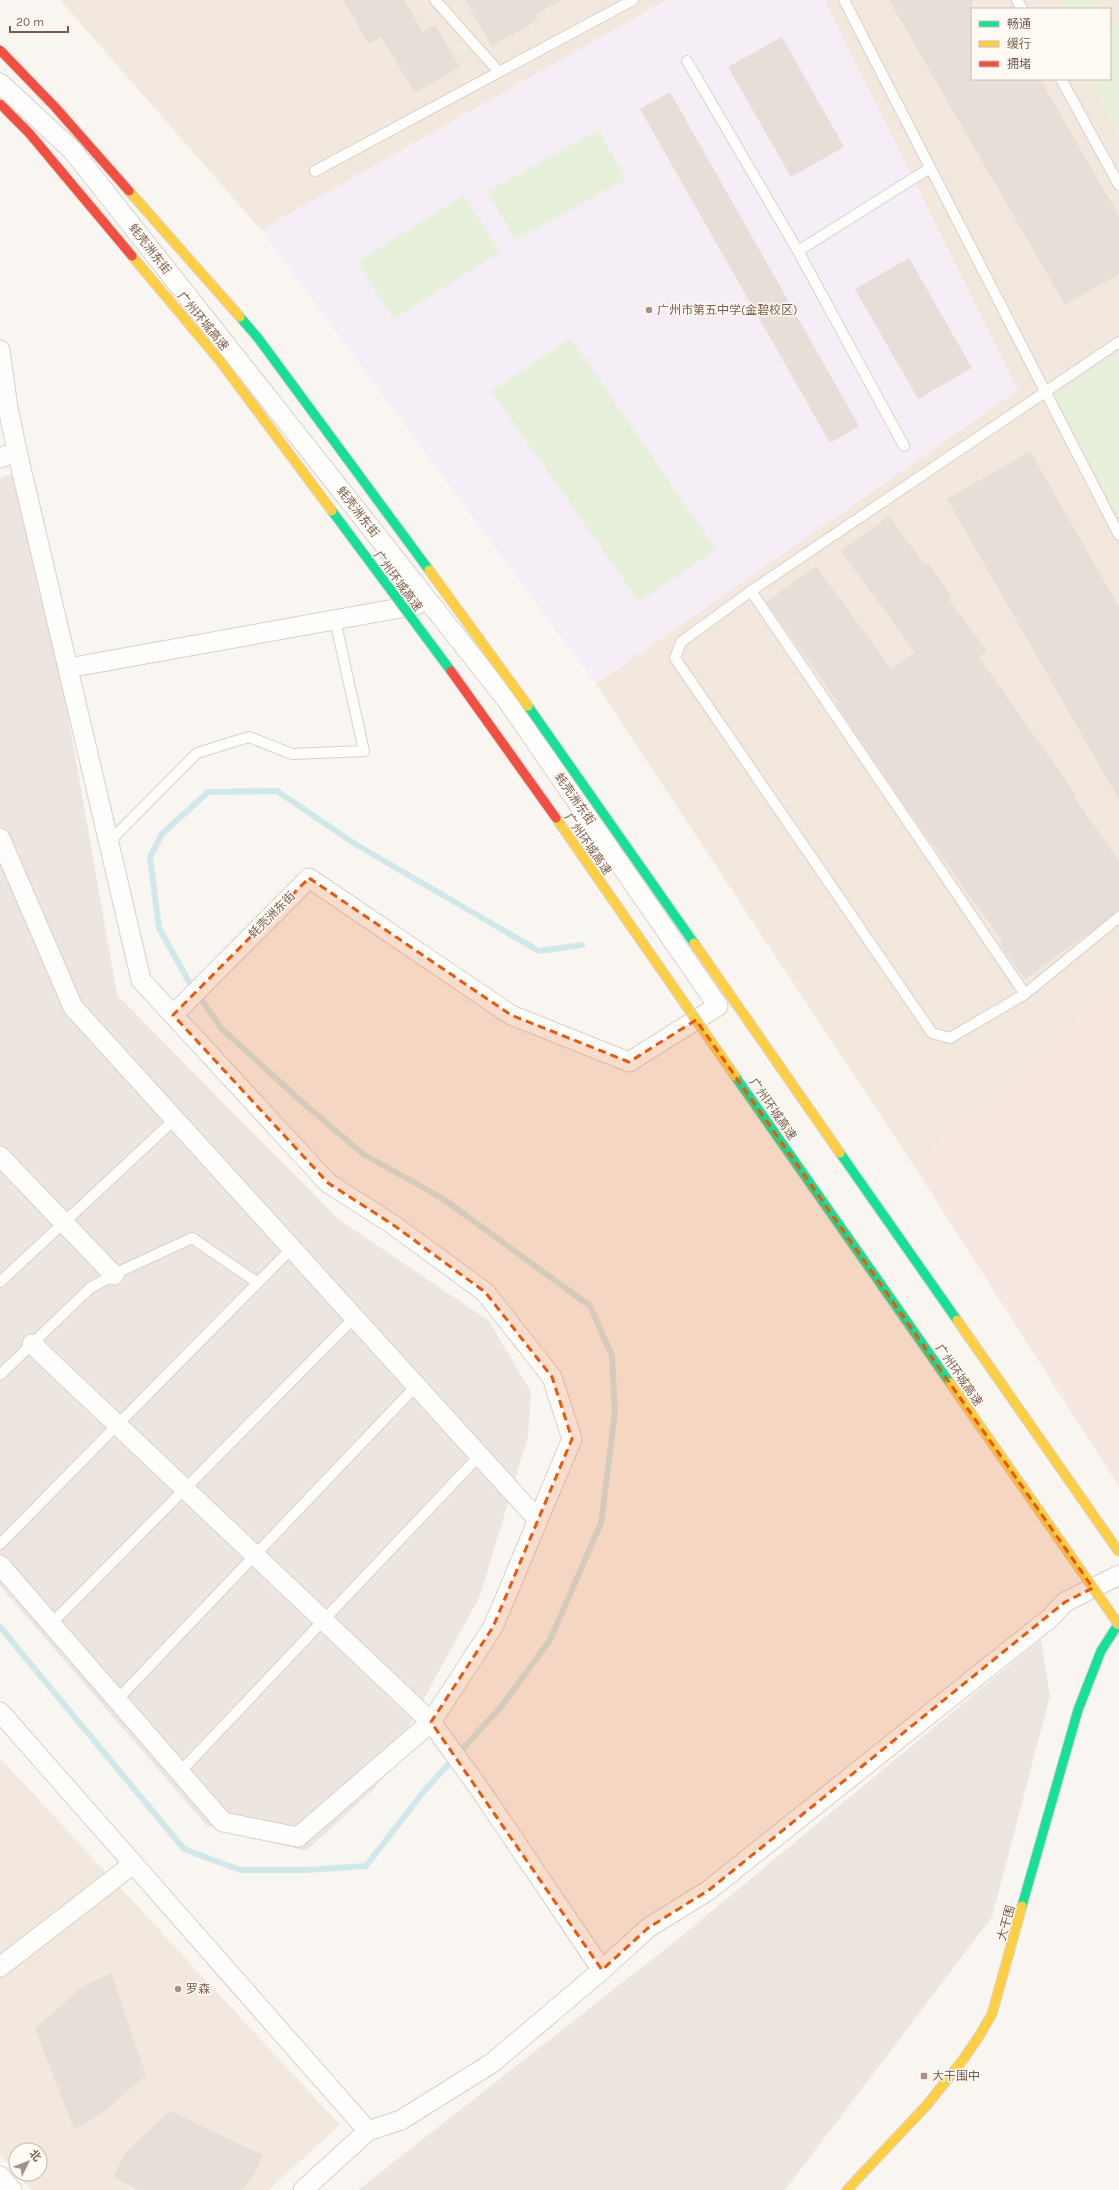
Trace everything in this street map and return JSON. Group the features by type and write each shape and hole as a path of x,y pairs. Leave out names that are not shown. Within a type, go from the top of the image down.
{"main road":[{"path":"0,50 55,107 258,338 522,697 1119,1552"},
{"name":"广州环城高速","path":"0,104 30,133 220,361 489,723 1119,1624"},
{"name":"大干围","path":"847,2190 960,2066 979,2039 992,2014 1078,1710 1101,1651 1119,1624"}],"street":[{"name":"蚝壳洲东街","path":"0,83 72,150 506,699 718,1006 629,1062 511,1015 309,878 186,999 173,1015"},
{"path":"0,350 8,408 8,455 68,668 141,980 328,1183 392,1224 485,1292 552,1377 572,1439 493,1627 434,1726 298,1837 223,1822 0,1565"},
{"path":"68,668 430,603"},
{"path":"0,838 4,858 73,1007 538,1520"},
{"path":"0,1156 114,1275"},
{"path":"32,1344 434,1726 479,1788 602,1970"},
{"path":"303,2190 368,2131 401,2120 492,2063 602,1970 648,1928 709,1890 1050,1618 1065,1602 1119,1575"},
{"path":"0,1712 368,2131"},
{"path":"0,1966 134,1864"},
{"path":"0,2176 12,2190"}],"lane":[{"path":"435,0 499,72"},
{"path":"315,171 633,0"},
{"path":"844,0 1044,392 1119,535"},
{"path":"687,61 798,251 904,446"},
{"path":"1062,80 1119,186"},
{"path":"798,251 930,168"},
{"path":"1119,342 750,592 681,642 675,658 932,1033 950,1038 1025,994 1119,916"},
{"path":"750,592 1025,994"},
{"path":"109,842 197,753 249,737 292,754 364,751 335,620"},
{"path":"0,1282 174,1120"},
{"path":"0,1375 90,1288 192,1238 258,1283"},
{"path":"0,1544 291,1249"},
{"path":"51,1624 354,1318"},
{"path":"117,1700 416,1386"},
{"path":"180,1772 479,1456"}],"highlighted area":[{"path":"309,878 511,1015 629,1062 696,1020 1093,1588 1065,1602 709,1890 648,1928 602,1970 431,1722 493,1627 572,1439 552,1377 485,1292 392,1224 328,1183 173,1015"}],"shaded area":[{"path":"60,0 667,0 261,230"},
{"name":"广州市第五中学(金碧校区)","path":"667,0 824,0 1018,390 596,684 261,230"},
{"path":"824,0 1119,0 1119,985 914,1166 596,684 1018,390"},
{"path":"25,469 117,995 338,1219 489,1321 531,1392 528,1436 480,1596 375,1788 306,1851 207,1826 0,1586 0,478"},
{"path":"1119,985 1119,1487 914,1166"},
{"path":"1041,1639 1050,1696 992,1917 785,2190 358,2190 678,1939"},
{"path":"0,1758 340,2125 268,2190 32,2190 24,2182 48,2182 48,2142 8,2142 8,2164 0,2155"}],"green space":[{"path":"1091,0 1098,8 1062,8 1062,1"},
{"path":"1111,21 1119,26 1119,137 1090,80 1111,80"},
{"path":"599,130 626,180 515,240 487,191"},
{"path":"464,195 500,252 394,319 357,262"},
{"path":"571,338 716,550 639,602 491,391"},
{"path":"1119,352 1119,518 1055,395"}],"building":[{"path":"343,0 404,0 423,32 435,25 460,67 415,93 381,37 369,44"},
{"path":"465,0 561,0 535,15 538,20 492,46"},
{"path":"889,0 972,0 971,80 1041,80 1119,216 1119,274 1065,305"},
{"path":"782,37 844,147 791,177 728,67"},
{"path":"670,92 859,426 830,443 640,109"},
{"path":"909,258 972,368 918,399 855,289"},
{"path":"1030,451 1119,607 1119,800 947,499"},
{"path":"889,516 925,565 928,563 952,597 949,600 987,651 979,657 1076,795 1074,797 1119,861 1119,911 1025,979 1000,944 1003,942 902,802 836,704 838,702 766,602 816,566 891,669 915,652 841,551"},
{"path":"111,1973 146,2075 100,2115 74,2129 35,2029 82,1987"},
{"path":"170,2111 263,2155 252,2179 241,2190 139,2190 113,2177 126,2152"}],"waterway":[{"path":"0,1627 184,1849 240,1870 306,1870 366,1866 424,1791 500,1708 550,1640 601,1523 615,1413 612,1356 590,1306 442,1198 363,1154 302,1102 221,1028 188,980 159,928 150,857 162,834 208,792 277,791 355,844 539,951 582,945"}],"traffic: fast":[{"path":"240,317 258,338 429,570"},
{"path":"332,511 451,671"},
{"path":"528,706 694,943"},
{"path":"735,1076 950,1383"},
{"path":"840,1153 957,1320"},
{"path":"1022,1906 1078,1710 1101,1651 1119,1623"}],"traffic: slow":[{"path":"129,191 240,317"},
{"path":"132,256 220,361 332,511"},
{"path":"429,570 528,706"},
{"path":"556,818 735,1076"},
{"path":"694,943 840,1153"},
{"path":"957,1320 1119,1552"},
{"path":"950,1383 1119,1625"},
{"path":"847,2190 926,2106 962,2061 978,2038 992,2014 1022,1906"}],"traffic: jam":[{"path":"0,50 55,107 129,191"},
{"path":"0,104 29,133 132,256"},
{"path":"451,671 556,818"}],"place":[{"name":"广州市第五中学(金碧校区)","path":"649,310"},
{"name":"罗森","path":"178,1989"},
{"name":"大干围中","path":"924,2076"}]}
